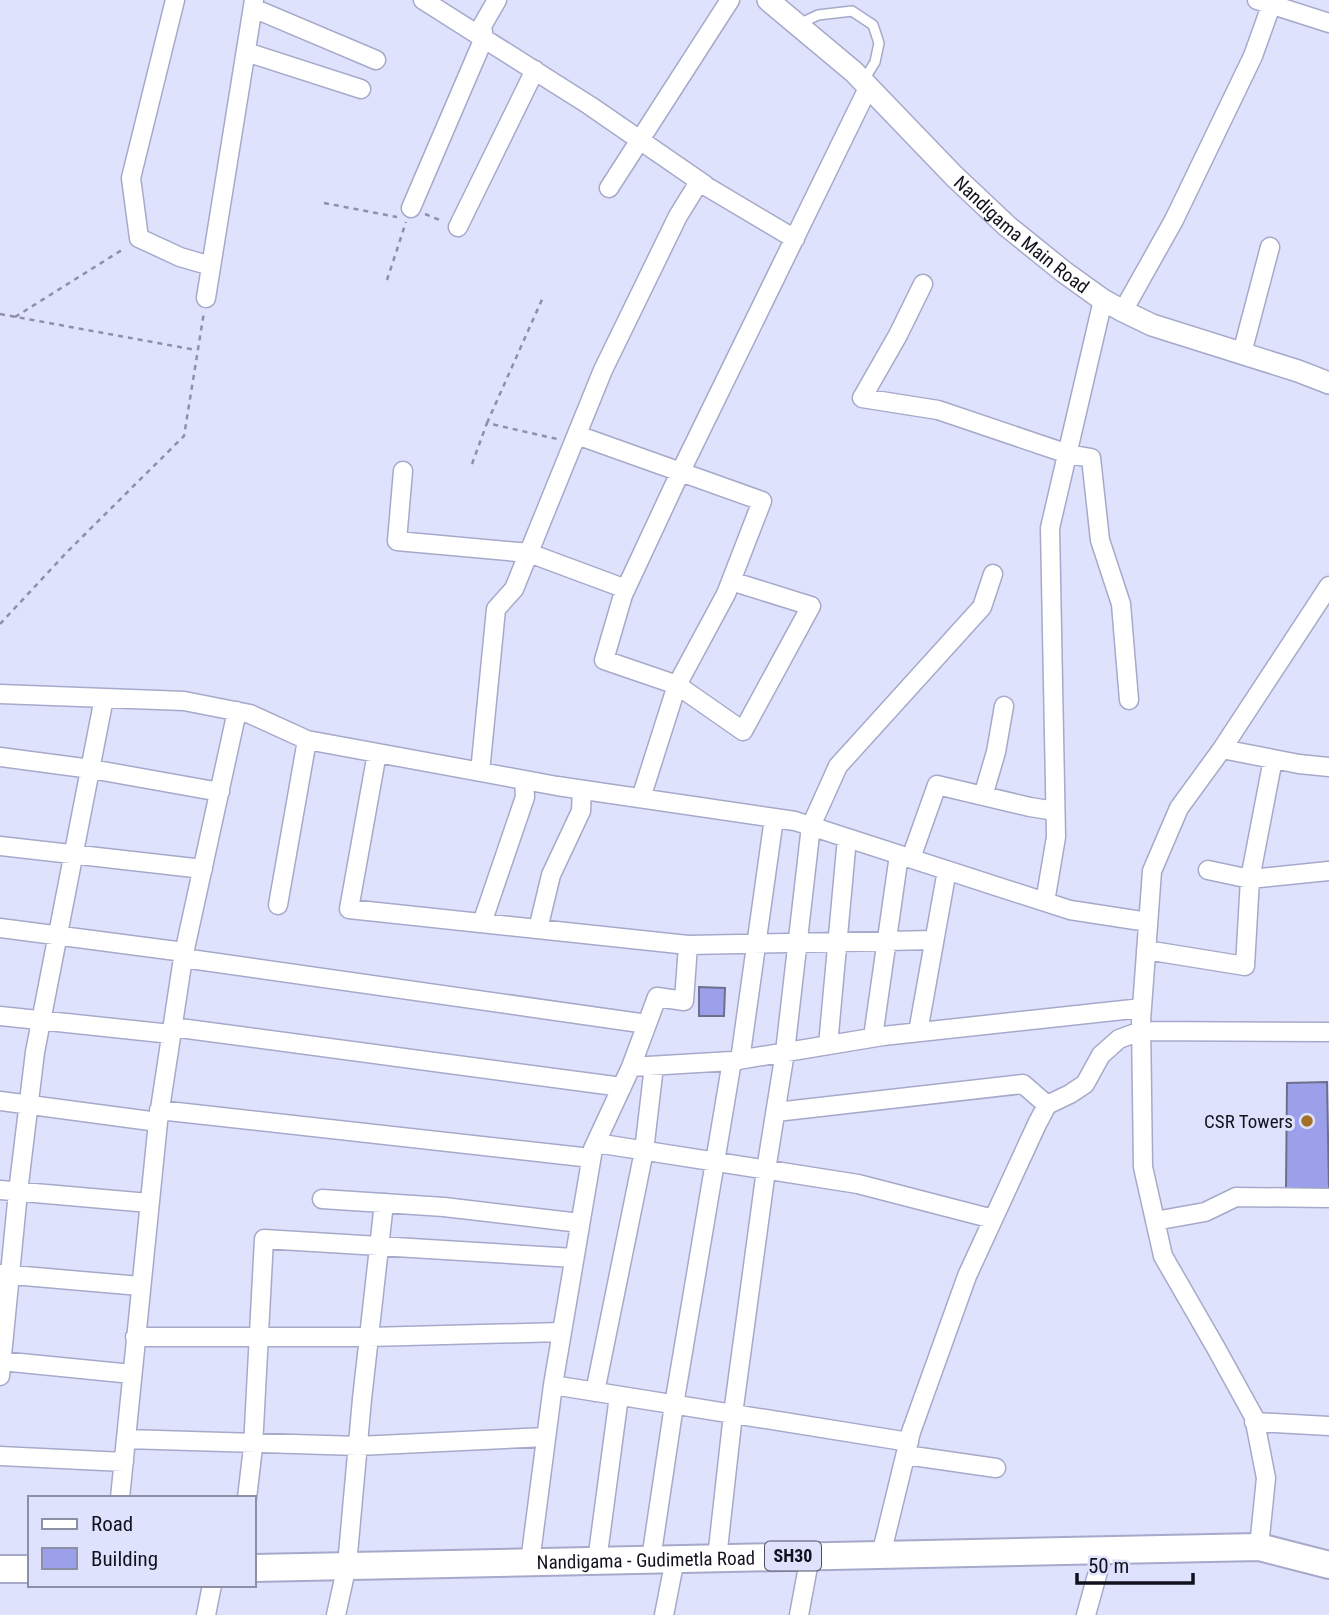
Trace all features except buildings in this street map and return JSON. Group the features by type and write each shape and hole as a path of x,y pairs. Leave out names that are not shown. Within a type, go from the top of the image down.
{"main road":[{"name":"Nandigama - Gudimetla Road","path":"256,1568 1259,1547 1329,1565"},
{"path":"0,1569 28,1569"}],"street":[{"path":"175,0 131,178 139,238 180,257 211,267"},
{"path":"423,0 589,105 705,186"},
{"path":"411,208 484,38 482,26 497,0"},
{"path":"609,188 730,0"},
{"name":"Nandigama Main Road","path":"768,0 866,83 954,176 1007,226 1064,272 1103,299 1152,325 1298,370 1329,383"},
{"path":"1123,311 1174,220 1248,68 1267,2 1329,23"},
{"path":"206,298 254,4 376,60"},
{"path":"246,52 361,89"},
{"path":"458,227 535,70"},
{"path":"731,581 811,606 743,730 677,685 604,660 626,589 795,239 866,83"},
{"path":"480,772 496,610 513,589 603,370 678,216 699,182 795,239"},
{"path":"1242,353 1270,247"},
{"path":"923,284 862,398 937,410 1068,454 1091,458 1100,540 1121,604 1129,700"},
{"path":"1045,902 1056,836 1050,528 1103,299"},
{"path":"575,439 762,501 726,594 677,685 641,799"},
{"path":"403,471 397,541 529,553 626,589"},
{"path":"717,1558 733,1414 785,1052 811,826 838,766 982,607 993,574"},
{"path":"1259,1547 1266,1478 1254,1417 1163,1256 1143,1167 1141,1031 1148,922 1152,872 1179,808 1222,749 1329,586"},
{"path":"0,694 184,701 250,714 307,740 582,790 795,821 1070,910 1148,922"},
{"path":"104,698 35,1052 29,1104 9,1191 0,1366 132,1374"},
{"path":"983,796 996,752 1004,706"},
{"path":"120,1496 159,1116 184,955 237,711"},
{"path":"278,905 307,740"},
{"path":"1222,749 1299,764 1329,766"},
{"path":"377,753 349,909 688,945 934,940"},
{"path":"0,757 91,769 220,792"},
{"path":"1146,950 1245,967 1250,879 1273,759"},
{"path":"482,923 525,797 524,780"},
{"path":"873,1037 887,941 905,857 937,786 1055,811"},
{"path":"538,929 551,875 581,811 582,790"},
{"path":"664,1615 663,1559 674,1405 714,1162 736,1060 756,944 774,818"},
{"path":"828,1045 847,838"},
{"path":"0,846 204,869"},
{"path":"1329,859 1329,879"},
{"path":"918,1031 947,870"},
{"path":"1208,870 1250,879 1328,871"},
{"path":"0,928 647,1024"},
{"path":"530,1562 553,1385 593,1150 631,1068 657,997 684,1001 688,945"},
{"path":"631,1068 736,1060 918,1031 1142,1008"},
{"path":"0,1016 172,1031 622,1087"},
{"path":"881,1555 907,1448 967,1276 1047,1105 1085,1084 1101,1055 1119,1039 1141,1031 1329,1032"},
{"path":"595,1392 644,1151 654,1066"},
{"path":"776,1112 1023,1084 1047,1105"},
{"path":"0,1101 593,1150 644,1151 858,1184 993,1219"},
{"path":"9,1191 149,1203"},
{"path":"1155,1221 1205,1212 1236,1197 1329,1198"},
{"path":"322,1199 444,1207 580,1223"},
{"path":"336,1615 347,1566 384,1203"},
{"path":"247,1496 253,1443 264,1239 574,1258"},
{"path":"5,1274 140,1286"},
{"path":"135,1337 369,1337 562,1332"},
{"path":"553,1385 733,1414 996,1468"},
{"path":"597,1560 619,1396"},
{"path":"1254,1422 1329,1426"},
{"path":"126,1439 358,1446 546,1437"},
{"path":"0,1456 124,1462"},
{"path":"1086,1615 1104,1550"},
{"path":"799,1615 810,1556"},
{"path":"206,1615 212,1587"}],"lane":[{"path":"798,25 818,15 852,11 873,25 879,43 866,83"}],"path":[{"path":"324,203 407,219 387,280"},
{"path":"411,208 458,227"},
{"path":"15,317 139,238"},
{"path":"472,464 544,295"},
{"path":"0,624 67,552 184,436 206,298"},
{"path":"0,314 198,350"},
{"path":"487,424 575,439"}],"place":[{"name":"CSR Towers","path":"1307,1121"}]}
